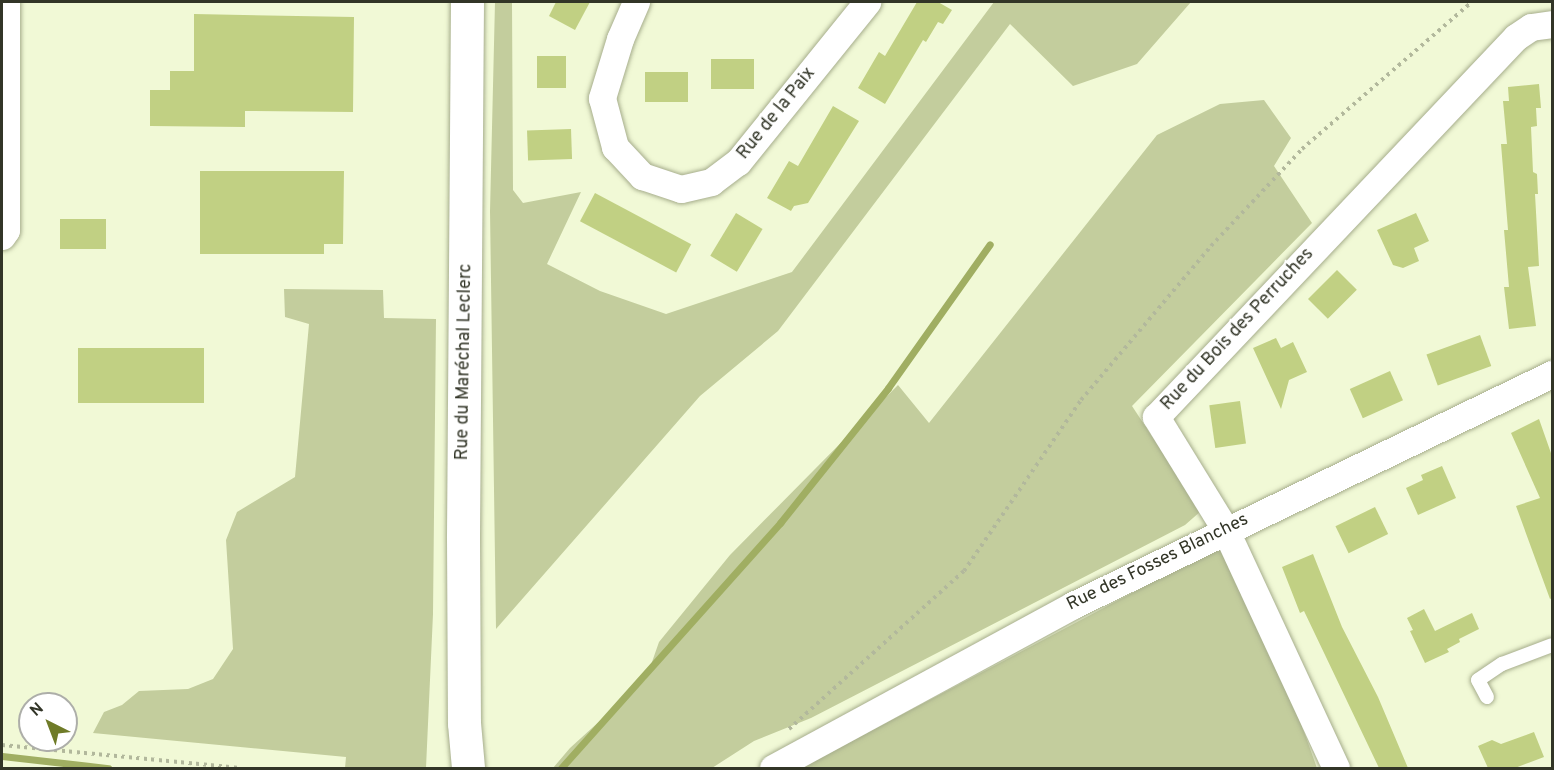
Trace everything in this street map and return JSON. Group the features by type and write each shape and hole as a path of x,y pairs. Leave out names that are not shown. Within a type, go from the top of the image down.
{"main road":[{"name":"Rue du Maréchal Leclerc","path":"467,2 464,723 468,768"},
{"name":"Rue du Maréchal Leclerc","path":"458,768 464,723"}],"street":[{"path":"2,236 6,230 6,2"},
{"path":"453,2 467,81"},
{"name":"Rue de la Paix","path":"636,2 620,39 602,98 615,147 642,176 681,189 711,182 738,162 867,2"},
{"name":"Rue du Bois des Perruches","path":"1336,768 1225,530 1156,417 1516,37 1531,27 1552,24"},
{"name":"Rue des Fosses Blanches","path":"773,768 1073,605 1552,374"}],"lane":[{"path":"1487,697 1478,680 1502,664 1552,645"}],"path":[{"path":"788,729 964,571 1081,400 1211,246 1302,149 1472,2"},
{"path":"2,745 240,768"}],"green space":[{"path":"495,2 512,2 513,190 523,203 581,192 547,264 600,291 666,314 792,272 994,2 1191,2 1137,64 1073,86 1010,24 778,331 700,396 496,629 490,211"},
{"path":"1264,100 1291,138 1274,166 1312,223 1132,406 1201,511 1185,525 811,718 754,741 712,768 553,768 570,748 646,679 659,642 730,555 898,385 929,423 1157,135 1220,104"},
{"path":"284,289 383,290 384,318 436,319 433,614 426,768 345,768 346,757 93,733 104,712 122,705 139,691 188,689 213,679 233,649 226,540 237,512 295,477 309,324 285,317"},
{"path":"1219,547 1284,676 1317,768 801,768"}],"building":[{"path":"556,2 590,2 575,30 549,16"},
{"path":"917,2 938,2 952,10 943,24 938,22 926,42 923,40 885,104 858,88 879,52 885,56"},
{"path":"194,14 354,17 353,112 245,111 245,127 150,126 150,90 170,90 170,71 194,71"},
{"path":"537,56 566,56 566,88 537,88"},
{"path":"711,59 754,59 754,89 711,89"},
{"path":"645,72 688,72 688,102 645,102"},
{"path":"1539,84 1541,108 1536,108 1537,126 1531,127 1533,172 1537,174 1538,194 1535,194 1539,266 1528,267 1536,326 1509,329 1504,287 1509,287 1504,230 1508,230 1501,144 1507,144 1503,101 1509,101 1508,87"},
{"path":"833,106 859,121 808,203 794,206 791,211 767,198 789,161 798,166"},
{"path":"571,129 572,159 528,161 527,131"},
{"path":"200,171 344,171 343,244 324,244 324,254 200,254"},
{"path":"595,193 691,244 676,272 580,221"},
{"path":"736,213 763,229 737,272 710,256"},
{"path":"1416,213 1429,241 1414,248 1419,261 1403,268 1393,265 1377,230"},
{"path":"60,219 106,219 106,249 60,249"},
{"path":"1337,270 1357,290 1328,319 1308,299"},
{"path":"1480,335 1491,366 1438,386 1426,354"},
{"path":"1276,338 1281,348 1293,342 1307,372 1289,380 1281,409 1253,348"},
{"path":"78,348 204,348 204,403 78,403"},
{"path":"1390,371 1403,400 1363,418 1350,389"},
{"path":"1240,401 1246,444 1215,448 1209,405"},
{"path":"1539,419 1552,456 1552,598 1550,599 1516,506 1540,498 1511,433"},
{"path":"1442,466 1456,498 1418,515 1406,488 1423,480 1421,475"},
{"path":"1375,507 1388,534 1349,553 1335,526"},
{"path":"1313,554 1342,627 1378,697 1408,768 1379,768 1304,611 1300,613 1282,567"},
{"path":"1424,609 1435,631 1472,613 1479,629 1459,639 1460,642 1447,649 1449,652 1425,663 1410,631 1413,630 1407,618"},
{"path":"1534,732 1544,757 1515,768 1488,768 1478,746 1492,740 1501,744"}],"waterway":[{"path":"561,768 780,523 888,388 990,244"},
{"path":"2,756 108,768"}]}
